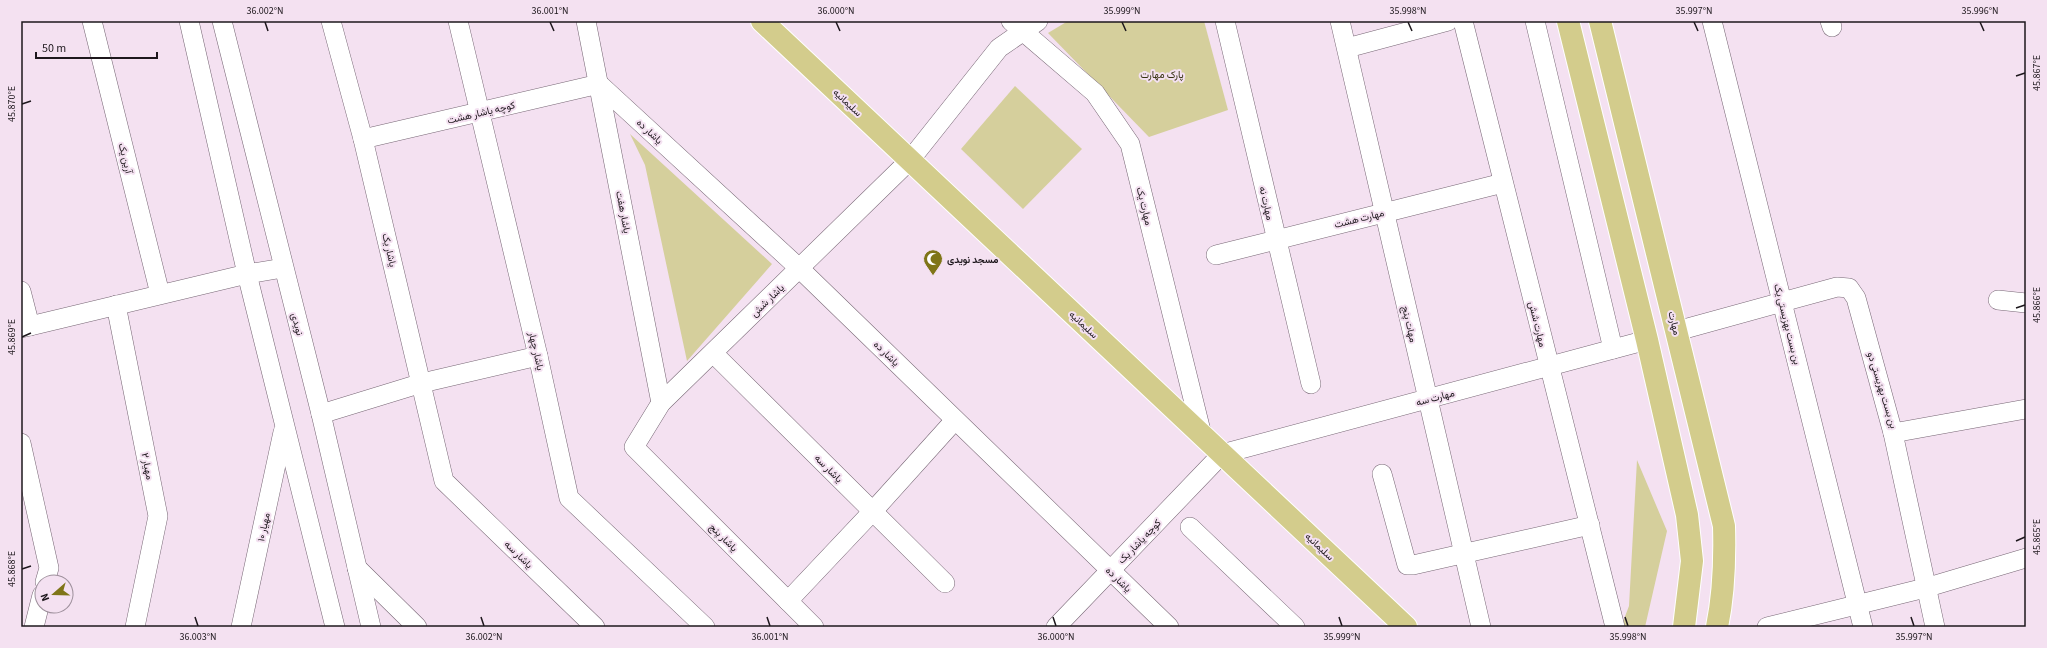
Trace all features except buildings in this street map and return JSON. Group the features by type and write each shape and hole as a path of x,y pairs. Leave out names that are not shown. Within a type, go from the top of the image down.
{"main road":[{"name":"سلیمانیه","path":"762,21 1406,627"},
{"path":"1568,21 1647,340 1687,515 1692,561 1684,627"},
{"name":"مهارت","path":"1600,21 1724,526 1725,565 1721,608 1717,627"},
{"path":"1647,340 1677,331"}],"street":[{"name":"آرین یک","path":"92,21 160,294"},
{"path":"189,21 247,274 335,627"},
{"name":"نویدی","path":"222,21 321,414 371,627"},
{"name":"یاشار یک","path":"331,21 363,139 444,481"},
{"name":"یاشار چهار","path":"458,21 538,356 569,498 705,627"},
{"name":"یاشار هفت","path":"586,21 661,403"},
{"name":"مهارت نه","path":"1225,21 1275,240 1311,384"},
{"name":"مهات پنج","path":"1340,21 1481,627"},
{"path":"1346,48 1448,21"},
{"name":"مهارت شش","path":"1462,21 1615,627"},
{"path":"1535,21 1613,349"},
{"name":"بن بست بهزیستی یک","path":"1712,21 1863,627"},
{"name":"یاشار شش","path":"634,447 661,403 910,160 999,48 1024,24"},
{"name":"مهارت یک","path":"1024,24 1096,92 1130,144 1202,435"},
{"name":"کوچه یاشار هشت","path":"363,139 599,84"},
{"name":"یاشار ده","path":"599,84 799,268 1170,627"},
{"name":"مهارت هشت","path":"1216,255 1384,211 1503,183"},
{"path":"21,291 25,327 247,274 283,268"},
{"name":"بن بست بهزیستی دو","path":"1782,301 1837,287 1849,288 1856,298 1893,433 2026,409"},
{"path":"1998,300 2026,303"},
{"path":"1677,331 1782,301"},
{"name":"مهیار ۲","path":"116,305 158,516 136,627"},
{"name":"مهارت سه","path":"1222,454 1647,340"},
{"name":"یاشار سه","path":"713,353 945,583"},
{"path":"321,414 422,383 538,356"},
{"path":"788,601 873,511 955,420"},
{"name":"مهیار ۱۰","path":"241,627 284,426"},
{"path":"1893,433 1925,588 1935,627"},
{"path":"21,443 49,568 47,574"},
{"name":"یاشار پنج","path":"634,447 814,627"},
{"name":"کوچه یاشار یک","path":"1056,627 1222,454"},
{"path":"1382,474 1407,565 1590,525"},
{"name":"یاشار سه","path":"444,481 595,627"},
{"path":"1190,526 1295,627"},
{"path":"1767,627 1925,588 2026,558"},
{"path":"357,568 417,627"},
{"path":"34,627 37,614"}],"green space":[{"name":"پارک مهارت","path":"1068,21 1204,21 1228,110 1149,137 1048,33"},
{"path":"1015,86 1082,149 1023,209 961,149"},
{"path":"630,134 772,264 687,361 645,165"},
{"path":"1637,460 1667,531 1645,627 1621,627 1629,606"}],"place":[{"name":"مسجد نویدی","path":"933,276"}]}
